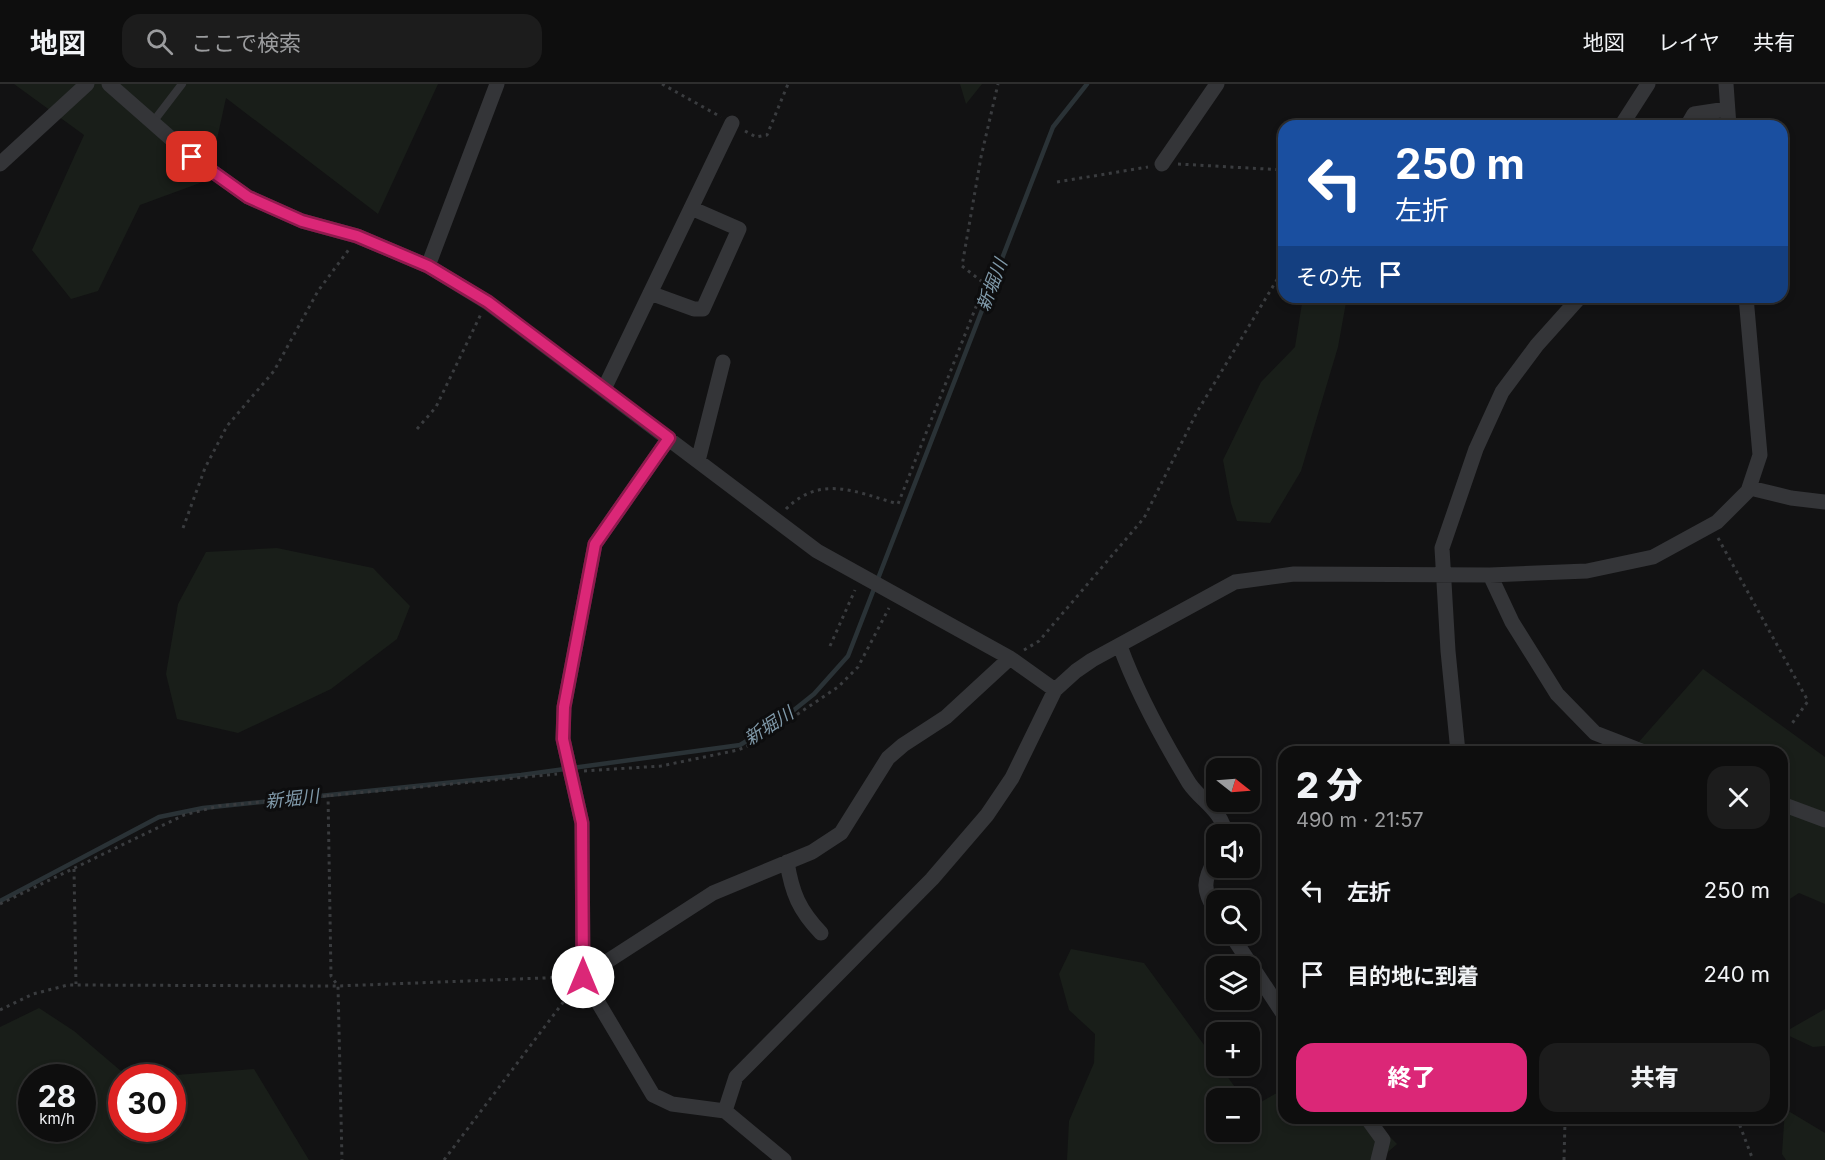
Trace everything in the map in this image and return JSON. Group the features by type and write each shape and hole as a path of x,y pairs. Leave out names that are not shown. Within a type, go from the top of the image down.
{"street":[{"path":"0,164 87,84"},
{"path":"109,84 192,157 248,197 302,221 357,236 428,266 488,302 817,551 897,593 1010,658 1055,690"},
{"path":"428,266 496,84"},
{"path":"1162,164 1217,84"},
{"path":"1625,120 1648,84"},
{"path":"1726,84 1728,120"},
{"path":"1690,120 1694,114 1727,109"},
{"path":"604,389 732,123"},
{"path":"650,293 694,309 703,309 739,229 691,207"},
{"path":"1457,746 1442,548 1489,416 1502,392 1537,345 1575,303"},
{"path":"724,1112 736,1077 932,879 987,815 1012,778 1055,690 1076,671 1235,582 1294,574 1490,575 1587,571 1653,557 1711,526 1749,488 1760,454 1747,303"},
{"path":"698,461 723,362"},
{"path":"669,438 595,544 564,707 563,739 582,823 583,977 653,1095 672,1104 724,1112 784,1160"},
{"path":"1749,488 1791,498 1825,502"},
{"path":"1490,575 1512,622 1557,694 1595,733 1629,746"},
{"path":"1120,646 1131,676 1191,785 1224,824"},
{"path":"583,977 713,893 812,852 841,832 888,758 903,745 946,717 1010,658"},
{"path":"1788,806 1825,820"},
{"path":"787,862 792,893 808,920 821,933"},
{"path":"1206,897 1207,878"},
{"path":"1237,944 1278,1006"},
{"path":"1371,1124 1383,1140 1378,1160"}],"lane":[{"path":"153,122 182,84"}],"path":[{"path":"776,519 799,496 816,488 855,491 898,504 985,284 962,266 981,157 998,84"},
{"path":"183,528 205,468 227,426 274,371 318,291 357,236"},
{"path":"1010,658 1039,641 1144,518 1197,412 1278,278"},
{"path":"417,429 436,407 488,302"},
{"path":"1711,526 1757,614 1808,701 1791,725"},
{"path":"830,646 861,574"},
{"path":"0,904 184,815 219,806 328,794 660,766 738,750 756,742 838,687 858,667 897,593"},
{"path":"328,794 331,976 338,986 342,1160"},
{"path":"74,869 76,985"},
{"path":"0,1010 33,994 76,985 338,986 583,977"},
{"path":"444,1160 583,977"},
{"path":"1564,1160 1565,1124"},
{"path":"1739,1124 1753,1160"}],"shaded area":[{"path":"14,84 438,84 378,214 226,98 208,180 140,205 98,291 71,299 32,250 84,135"},
{"path":"960,84 982,84 966,104"},
{"path":"1302,303 1346,303 1338,347 1301,471 1270,523 1237,521 1231,503 1223,460 1261,382 1295,347"},
{"path":"277,548 373,568 410,606 397,639 331,689 238,733 177,719 166,674 178,604 206,552"},
{"path":"1703,669 1825,757 1825,904 1799,893 1788,900 1788,746 1635,746"},
{"path":"1071,949 1144,963 1206,1048 1206,1076 1227,1076 1236,1088 1206,1088 1206,1142 1260,1142 1260,1102 1278,1092 1278,1124 1377,1124 1397,1144 1379,1160 1067,1160 1069,1121 1094,1063 1095,1034 1069,1010 1059,974"},
{"path":"39,1008 74,1031 113,1064 108,1064 108,1142 186,1142 186,1074 254,1069 309,1160 0,1160 0,1027"},
{"path":"1825,1009 1825,1046 1813,1047 1788,1035 1788,1030"},
{"path":"1788,1111 1825,1133 1825,1160 1786,1160 1782,1154 1784,1124 1788,1124"}],"waterway":[{"name":"新堀川","path":"0,901 159,817 203,808 521,775 740,745 784,718 814,694 848,656 1053,127 1087,84"}],"route":[{"path":"192,157 248,197 302,221 357,236 428,266 488,302 669,438 595,544 564,707 563,739 582,823 583,977"}]}
